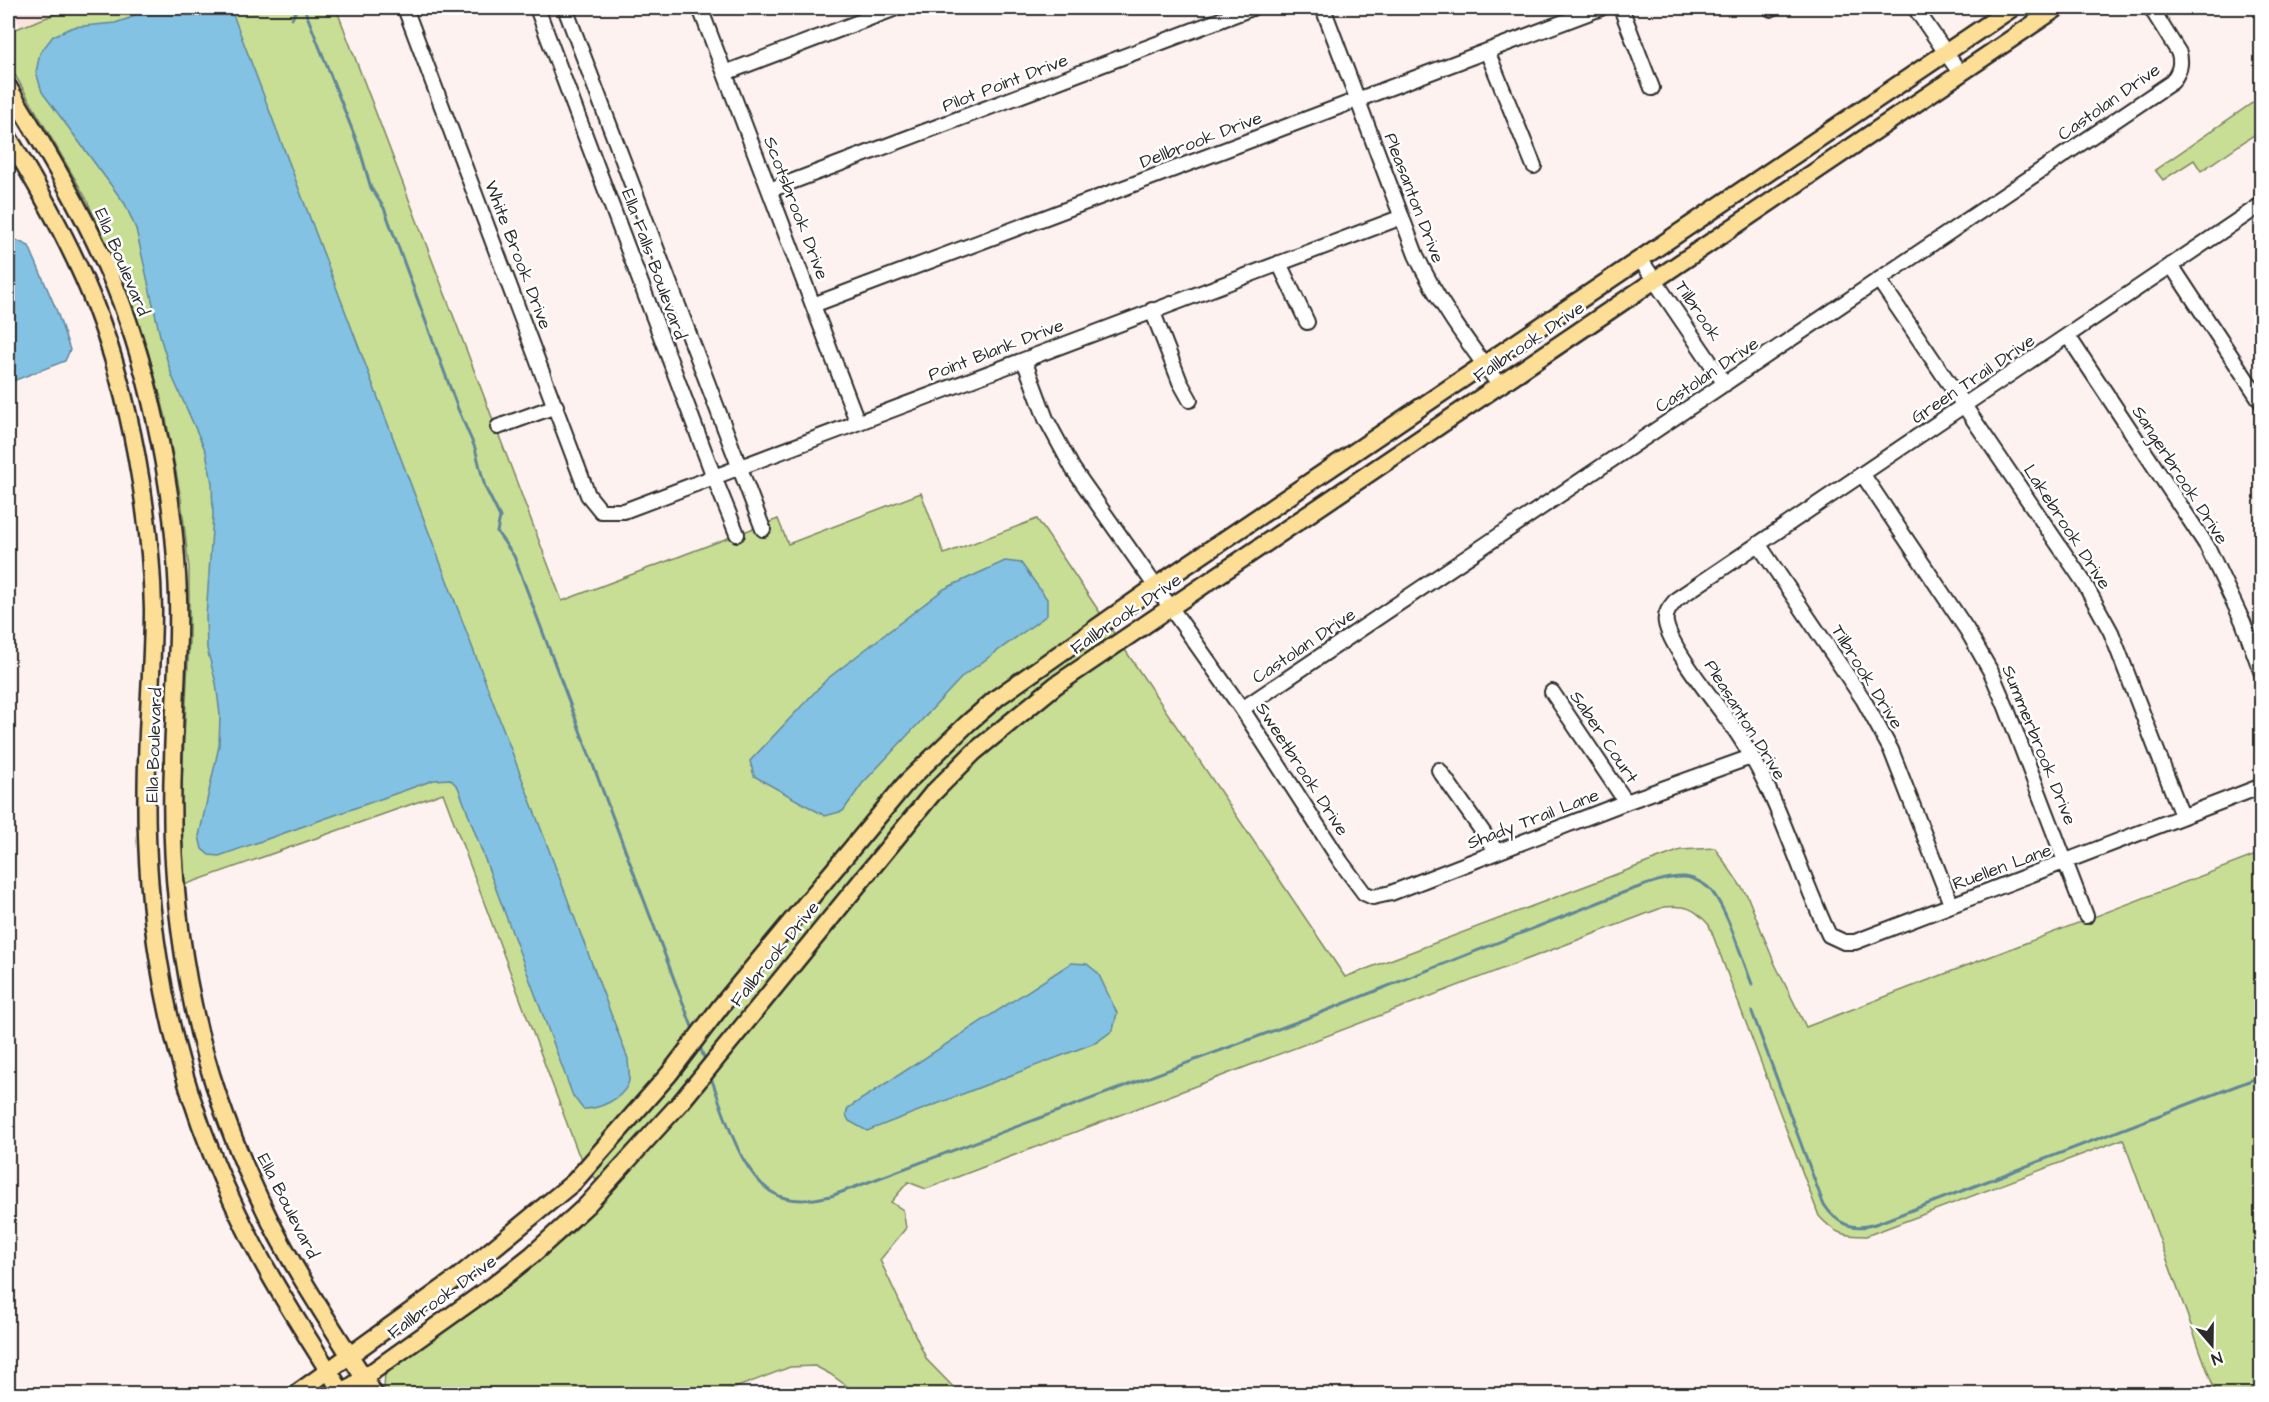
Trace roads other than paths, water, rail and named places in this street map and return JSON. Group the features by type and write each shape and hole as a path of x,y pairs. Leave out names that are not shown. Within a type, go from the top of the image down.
{"main road":[{"name":"Fallbrook Drive","path":"296,1395 457,1278 574,1182 669,1074 721,1006 906,783 998,697 1156,585 2012,8"},
{"name":"Fallbrook Drive","path":"342,1394 494,1285 587,1205 681,1102 932,794 974,752 1056,685 2057,8"},
{"name":"Ella Boulevard","path":"8,87 68,189 109,271 131,333 150,402 168,492 177,575 178,613 172,774 173,866 184,960 212,1080 232,1137 274,1228 297,1270 374,1395"},
{"name":"Ella Boulevard","path":"8,136 85,281 107,341 125,408 142,496 152,577 153,613 146,805 148,868 167,1011 188,1088 208,1147 251,1240 342,1394"},
{"path":"1797,153 1812,174"},
{"path":"125,408 150,402"},
{"path":"1299,489 1314,511"},
{"path":"956,735 974,752"},
{"path":"148,868 173,866"},
{"path":"679,1060 699,1079"},
{"path":"188,1088 212,1080"},
{"path":"552,1202 570,1221"}],"street":[{"name":"White Brook Drive","path":"405,8 588,495 602,512"},
{"name":"Ella Falls Boulevard","path":"537,8 737,534"},
{"name":"Ella Falls Boulevard","path":"565,8 763,529"},
{"name":"Scotsbrook Drive","path":"700,8 857,422"},
{"path":"725,73 896,8"},
{"name":"Pilot Point Drive","path":"770,190 1252,8"},
{"name":"Pleasanton Drive","path":"1323,8 1428,281 1448,315 1500,386"},
{"name":"Dellbrook Drive","path":"813,305 1601,8"},
{"path":"1621,8 1652,88"},
{"path":"1915,8 1960,73"},
{"name":"Castolan Drive","path":"1242,709 2172,82 2180,71 2181,60 2175,44 2151,8"},
{"path":"549,37 573,28"},
{"path":"1487,51 1534,166"},
{"name":"Green Trail Drive","path":"1703,582 2262,204"},
{"name":"Point Blank Drive","path":"602,512 624,511 1402,217"},
{"path":"627,242 651,234"},
{"name":"Tilbrook","path":"1640,259 1725,384"},
{"path":"1279,264 1307,322"},
{"path":"2171,265 2262,403"},
{"name":"Lakebrook Drive","path":"1879,280 2073,566 2111,632 2182,816"},
{"path":"1152,310 1180,382 1190,400"},
{"name":"Sangerbrook Drive","path":"2068,336 2207,546 2243,622 2262,674"},
{"name":"Sweetbrook Drive","path":"1024,360 1046,419 1063,453 1242,709 1341,862"},
{"path":"498,428 556,406"},
{"name":"Summerbrook Drive","path":"1863,475 1967,630 1991,672 2086,915"},
{"name":"Tilbrook Drive","path":"1759,545 1863,699 1891,750 1951,904"},
{"name":"Pleasanton Drive","path":"1703,582 1677,599 1668,610 1665,620 1670,635 1751,757 1772,797 1829,935 1844,942 1855,942"},
{"name":"Saber Court","path":"1552,692 1626,802"},
{"name":"Shady Trail Lane","path":"1341,862 1364,893 1373,897 1391,893 1626,802 1751,757"},
{"path":"1439,770 1497,852"},
{"name":"Ruellen Lane","path":"1855,942 2262,786"}],"water":[{"path":"143,8 227,8 234,17 628,1059 629,1081 625,1090 615,1099 602,1105 583,1109 573,1096 458,787 450,779 434,780 219,856 209,855 202,849 199,836 219,746 220,715 216,683 207,649 206,617 213,515 212,483 206,452 172,376 161,340 136,229 125,204 42,92 36,72 40,53 53,36 73,27 115,23 130,18"},
{"path":"16,240 29,246 56,309 70,350 65,361 8,383 8,243"},
{"path":"1005,561 1021,563 1047,599 1047,615 963,676 862,784 843,811 825,816 754,776 750,761 827,679 944,589"},
{"path":"1071,963 1087,964 1098,973 1117,1013 1113,1030 1097,1042 867,1131 849,1121 846,1115 848,1108"}],"waterway":[{"path":"292,19 297,8"},
{"path":"304,8 359,147 371,188 384,208 458,409 475,448 485,487 500,517 497,532 514,556 694,1032"},
{"path":"710,1075 737,1146 757,1179 770,1191 785,1198 808,1200 831,1196 1310,1017 1625,892 1662,880 1685,877 1700,882 1711,890 1719,901 1752,984"},
{"path":"1752,1012 1823,1203 1834,1217 1846,1225 1853,1226 1861,1227 1878,1223 2262,1076"},
{"path":"699,1044 706,1063"}]}
